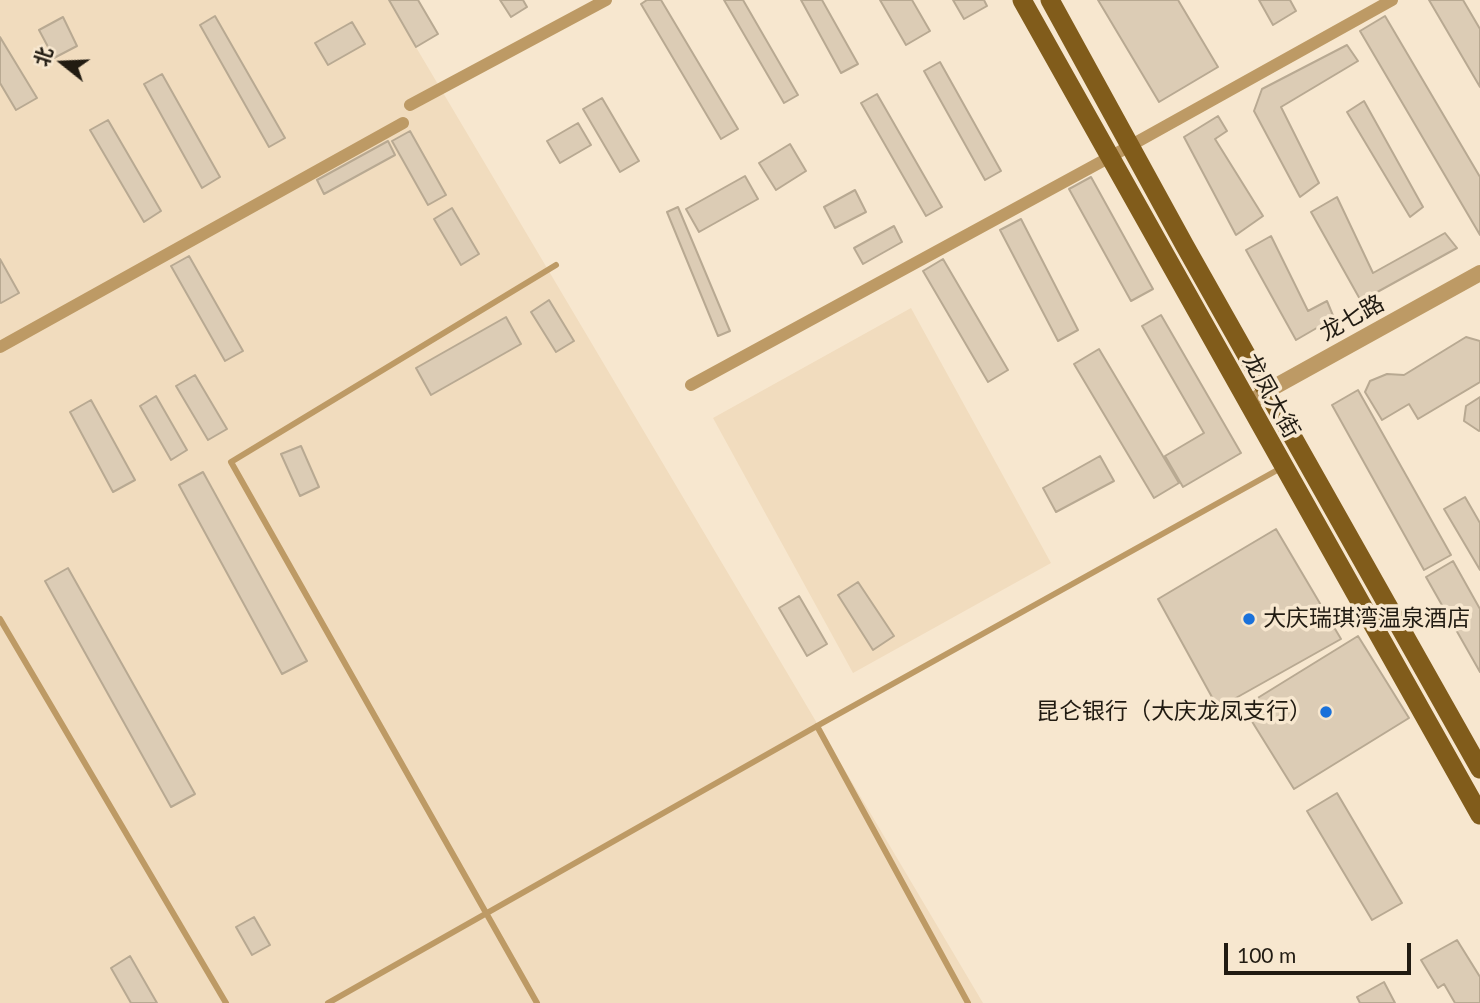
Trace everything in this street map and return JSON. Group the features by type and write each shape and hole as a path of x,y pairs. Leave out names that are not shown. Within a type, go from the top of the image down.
{"main road":[{"name":"龙凤大街","path":"1022,0 1480,815"},
{"name":"龙凤大街","path":"1050,0 1480,769"}],"street":[{"path":"410,105 606,0"},
{"path":"691,385 1392,0"},
{"path":"0,347 403,123"},
{"name":"龙七路","path":"1248,405 1267,391 1478,278"}],"lane":[{"path":"537,1003 231,463 556,265"},
{"path":"328,1003 817,726 1283,467"},
{"path":"0,619 226,1003"},
{"path":"817,726 968,1003"}],"shaded area":[{"path":"0,0 388,0 983,1003 0,1003"},
{"path":"911,308 1051,563 853,673 713,418"}],"building":[{"path":"389,0 418,0 438,34 416,47"},
{"path":"500,0 523,0 527,7 511,17"},
{"path":"647,0 661,0 738,129 721,139 641,4"},
{"path":"724,0 743,0 798,95 784,103"},
{"path":"801,0 822,0 858,64 841,73"},
{"path":"880,0 912,0 930,31 906,45"},
{"path":"953,0 984,0 987,6 964,19"},
{"path":"1098,0 1178,0 1218,67 1159,102"},
{"path":"1259,0 1290,0 1296,11 1273,25"},
{"path":"1429,0 1463,0 1480,29 1480,87"},
{"path":"215,16 285,138 269,147 200,25"},
{"path":"1385,16 1480,177 1480,235 1360,31"},
{"path":"63,17 77,46 54,58 39,30"},
{"path":"352,22 365,44 328,65 315,43"},
{"path":"0,37 37,98 16,110 0,83"},
{"path":"1347,45 1358,61 1281,107 1319,183 1300,197 1254,111 1262,89"},
{"path":"940,62 1001,171 985,180 924,71"},
{"path":"162,74 220,177 202,188 144,84"},
{"path":"877,94 942,207 926,216 861,103"},
{"path":"602,98 639,161 620,172 583,109"},
{"path":"1364,101 1423,207 1410,217 1347,112"},
{"path":"1218,116 1227,131 1215,139 1263,216 1236,235 1184,137"},
{"path":"108,120 161,211 144,222 90,130"},
{"path":"578,123 591,145 560,163 547,141"},
{"path":"410,131 446,195 428,205 392,141"},
{"path":"388,141 395,155 324,194 317,180"},
{"path":"790,144 806,171 776,190 759,163"},
{"path":"745,176 758,199 699,232 686,209"},
{"path":"1091,177 1153,289 1131,301 1069,189"},
{"path":"855,190 866,212 835,228 824,207"},
{"path":"1337,197 1373,273 1445,233 1457,248 1361,301 1311,212"},
{"path":"678,207 730,331 718,336 667,212"},
{"path":"452,208 479,254 461,265 434,219"},
{"path":"1021,219 1078,330 1058,341 1000,230"},
{"path":"894,226 902,242 863,264 854,248"},
{"path":"1271,236 1308,311 1327,301 1334,318 1296,340 1246,250"},
{"path":"189,256 243,351 225,361 171,266"},
{"path":"0,259 19,293 1,303 0,302"},
{"path":"943,259 1008,370 988,382 923,271"},
{"path":"549,300 574,341 556,352 531,312"},
{"path":"1161,315 1241,453 1183,487 1165,456 1204,433 1142,326"},
{"path":"506,317 521,344 431,395 416,368"},
{"path":"1466,337 1480,341 1480,382 1418,419 1409,404 1382,420 1365,392 1370,381 1387,374 1404,375"},
{"path":"1099,349 1179,483 1154,498 1074,364"},
{"path":"195,375 227,429 208,440 176,386"},
{"path":"1358,390 1451,555 1424,570 1332,405"},
{"path":"156,396 187,450 171,460 140,406"},
{"path":"1480,397 1479,431 1464,421 1466,406"},
{"path":"91,400 135,480 113,492 70,412"},
{"path":"301,446 319,487 300,496 281,454"},
{"path":"1100,456 1114,481 1056,512 1043,488"},
{"path":"203,472 307,661 282,674 179,485"},
{"path":"1465,497 1480,523 1480,570 1444,509"},
{"name":"大庆瑞琪湾温泉酒店","path":"1276,529 1341,639 1218,708 1158,599"},
{"path":"1453,561 1480,609 1480,672 1426,577"},
{"path":"68,568 195,794 171,807 45,581"},
{"path":"858,582 894,636 873,650 838,595"},
{"path":"799,596 827,644 807,656 779,608"},
{"name":"昆仑银行（大庆龙凤支行）","path":"1358,636 1409,718 1294,789 1243,707"},
{"path":"1337,793 1402,903 1372,920 1307,811"},
{"path":"254,917 270,945 252,955 236,927"},
{"path":"1457,940 1480,977 1480,1003 1455,1003 1444,984 1438,988 1421,960"},
{"path":"130,956 157,1003 131,1003 111,968"},
{"path":"1384,982 1395,1003 1360,1003 1357,997"}],"place":[{"name":"大庆瑞琪湾温泉酒店","path":"1249,619"},
{"name":"昆仑银行（大庆龙凤支行）","path":"1326,712"}]}
